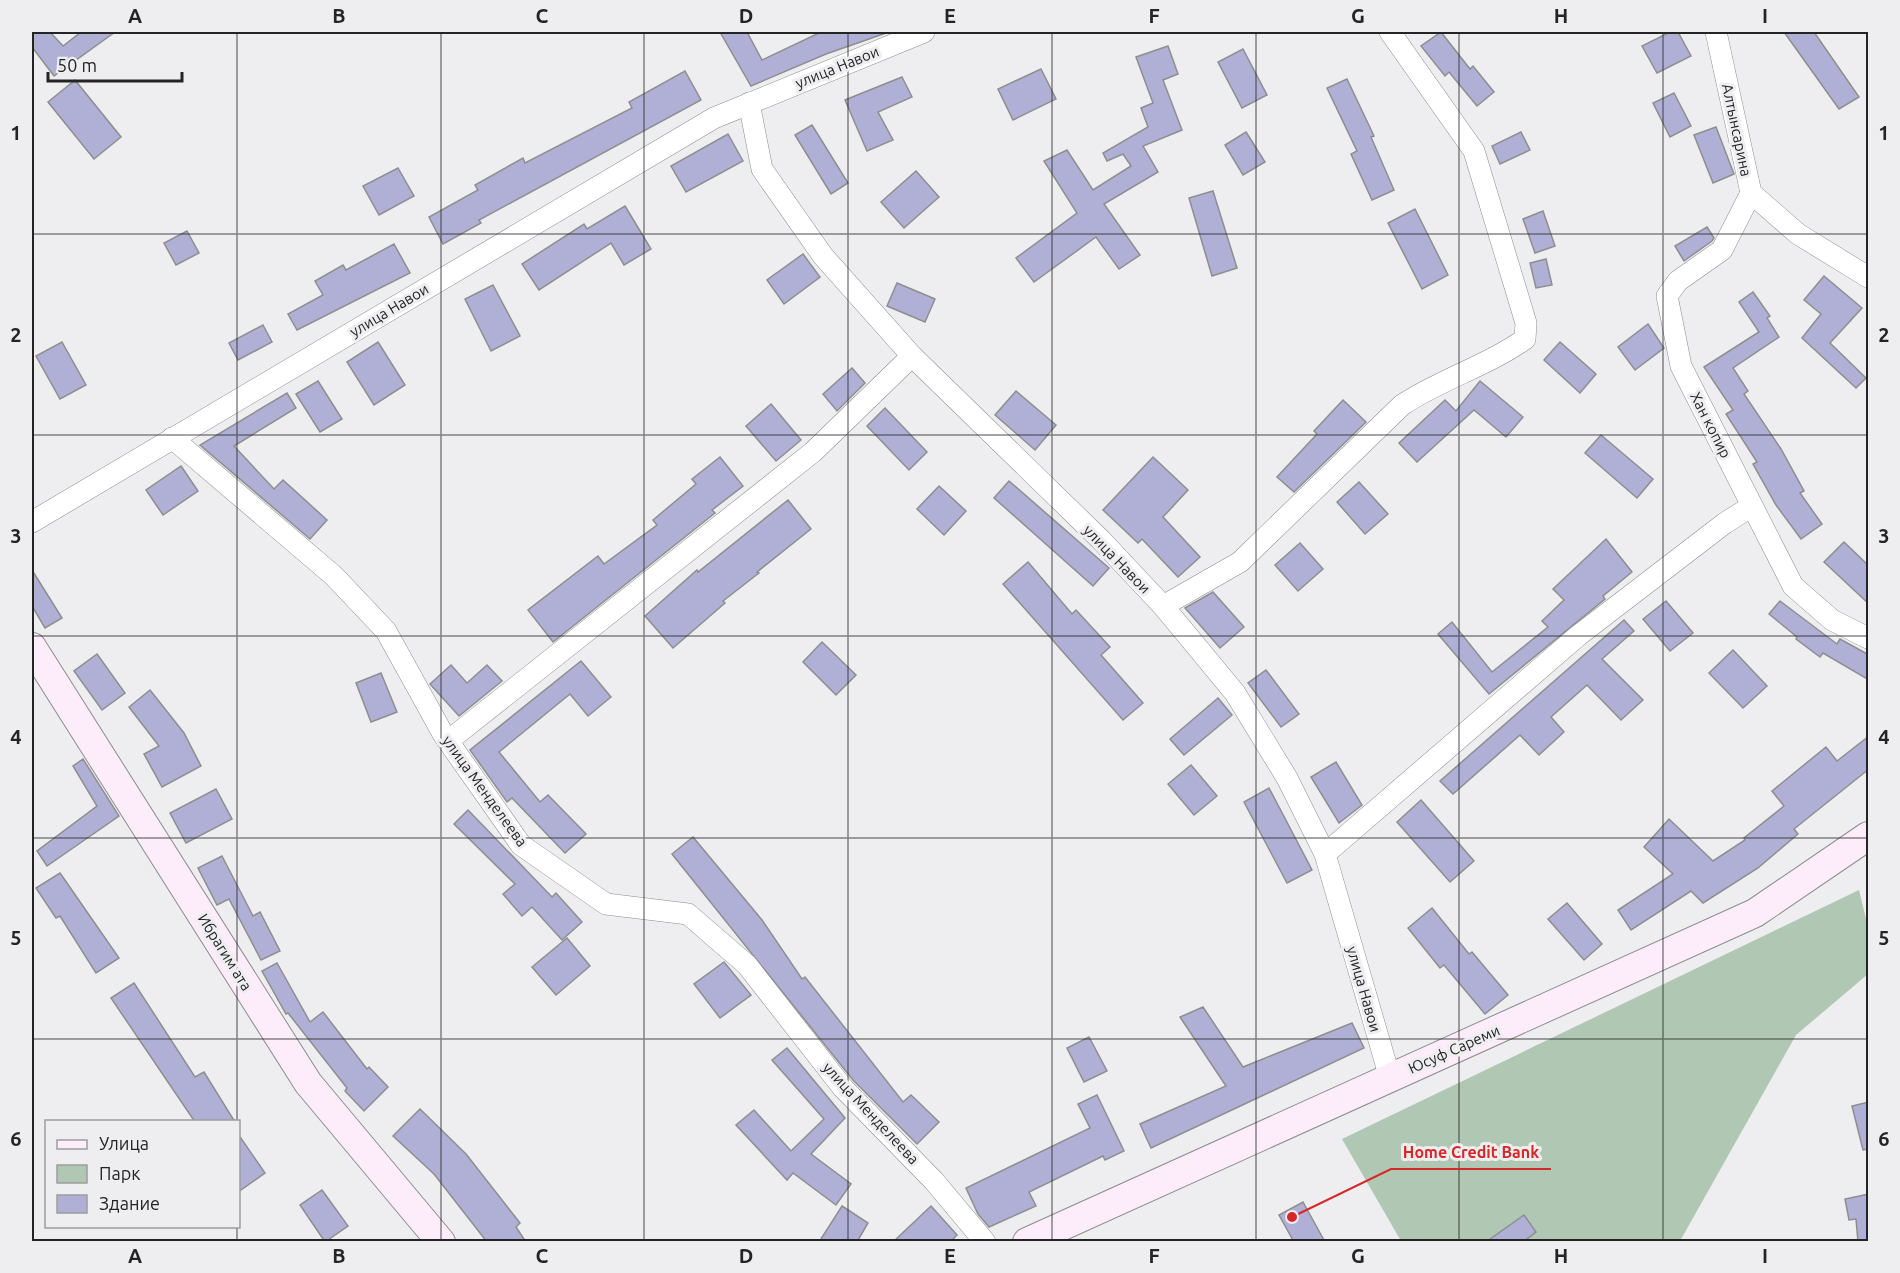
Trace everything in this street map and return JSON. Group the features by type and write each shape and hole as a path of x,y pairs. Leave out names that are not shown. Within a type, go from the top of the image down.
{"main road":[{"name":"Ибрагим ата","path":"32,647 308,1083 441,1242"},
{"name":"Юсуф Сареми","path":"1027,1242 1755,913 1869,836"}],"street":[{"name":"улица Навои","path":"32,522 714,118 924,32"},
{"path":"1163,606 1240,562 1402,405 1425,389 1512,348 1525,339 1526,322 1474,151 1390,32"},
{"name":"Алтынсарина","path":"1716,32 1751,193 1798,234 1869,277"},
{"name":"улица Навои","path":"749,103 762,169 823,256 912,356 1101,540 1163,606 1235,693 1287,778 1325,854 1390,1078"},
{"name":"Хан копир","path":"1751,193 1722,250 1678,281 1667,296 1681,366 1793,586 1832,620 1869,638"},
{"path":"448,741 813,452 912,356"},
{"name":"улица Менделеева","path":"172,438 334,576 386,631 448,741 521,845 606,904 688,914 747,965 843,1088 934,1181 985,1242"},
{"path":"1325,854 1579,635 1725,523 1752,506"}],"green space":[{"path":"1859,890 1868,927 1868,974 1796,1035 1680,1241 1401,1241 1342,1139"}],"building":[{"path":"32,32 50,32 63,46 81,32 115,32 54,76 32,47"},
{"path":"720,32 747,32 762,60 821,32 889,32 826,54 751,86"},
{"path":"1441,32 1470,69 1473,66 1494,92 1477,106 1449,72 1445,76 1421,46"},
{"path":"1670,32 1678,32 1691,56 1657,73 1642,46"},
{"path":"1784,32 1814,32 1859,97 1839,109"},
{"path":"1168,46 1178,74 1163,80 1182,130 1143,146 1158,172 1104,204 1140,255 1119,269 1096,237 1034,282 1016,258 1077,213 1044,161 1067,150 1093,190 1131,166 1123,154 1107,161 1103,153 1148,127 1141,108 1153,103 1136,57"},
{"path":"1243,49 1267,95 1242,108 1218,62"},
{"path":"1041,69 1056,99 1013,120 998,89"},
{"path":"685,71 701,100 479,220 481,223 443,244 429,217 478,190 475,185 523,158 525,163 632,108 629,102"},
{"path":"902,77 912,97 878,112 893,140 867,151 845,100"},
{"path":"1347,79 1374,136 1371,137 1394,190 1372,200 1351,154 1357,151 1327,88"},
{"path":"75,80 121,137 94,159 48,102"},
{"path":"1674,93 1691,126 1670,137 1653,103"},
{"path":"812,125 848,183 831,194 795,135"},
{"path":"1716,127 1734,174 1713,183 1694,135"},
{"path":"1246,132 1265,162 1243,175 1225,145"},
{"path":"1521,132 1530,150 1500,164 1492,146"},
{"path":"728,134 743,161 686,192 671,166"},
{"path":"398,168 414,196 379,215 363,186"},
{"path":"916,171 939,197 904,228 881,202"},
{"path":"1213,191 1237,268 1212,276 1189,198"},
{"path":"625,206 651,249 624,265 611,243 539,290 522,264 584,224 587,229"},
{"path":"1415,209 1448,275 1422,289 1388,223"},
{"path":"1543,211 1555,246 1535,253 1523,219"},
{"path":"1707,227 1714,238 1712,241 1684,261 1675,246"},
{"path":"187,231 199,253 176,265 164,243"},
{"path":"394,244 410,273 297,330 288,314 323,295 315,281 343,265 346,270"},
{"path":"803,254 820,277 784,304 767,280"},
{"path":"1546,259 1552,285 1536,288 1530,263"},
{"path":"1824,276 1862,308 1830,343 1866,378 1856,388 1802,338 1821,314 1804,300"},
{"path":"897,283 935,299 925,322 887,306"},
{"path":"493,285 520,336 491,351 465,299"},
{"path":"1753,292 1770,316 1767,318 1779,337 1733,368 1748,391 1744,394 1781,449 1804,491 1800,493 1822,524 1801,539 1776,505 1753,464 1757,462 1726,414 1733,410 1704,367 1759,332 1739,302"},
{"path":"1648,324 1664,348 1635,370 1618,347"},
{"path":"263,325 272,342 238,360 229,343"},
{"path":"62,342 86,385 60,399 36,356"},
{"path":"378,342 405,385 374,405 347,362"},
{"path":"1560,342 1596,374 1580,393 1544,360"},
{"path":"852,368 865,383 837,411 823,394"},
{"path":"318,381 342,419 320,432 296,394"},
{"path":"1480,381 1523,417 1506,437 1474,410 1417,462 1399,443 1445,400 1456,411"},
{"path":"1016,391 1056,425 1035,450 995,415"},
{"path":"287,393 296,408 234,446 274,489 283,480 327,520 310,539 200,445"},
{"path":"1343,400 1366,422 1294,492 1277,477 1317,434 1314,431"},
{"path":"771,404 801,440 776,461 746,426"},
{"path":"885,408 927,452 909,470 867,426"},
{"path":"1601,435 1653,479 1637,498 1585,453"},
{"path":"720,457 743,486 712,510 715,513 553,642 528,610 598,556 604,564 657,525 653,520 696,484 692,479"},
{"path":"1153,457 1188,490 1163,517 1200,557 1178,577 1142,539 1138,543 1103,510"},
{"path":"181,466 198,491 163,515 146,490"},
{"path":"1009,481 1109,568 1093,586 994,498"},
{"path":"1359,482 1388,514 1365,534 1337,502"},
{"path":"939,486 966,511 944,535 917,509"},
{"path":"788,500 811,529 723,601 725,603 673,648 645,616 697,570 698,572"},
{"path":"1606,539 1632,572 1603,596 1605,599 1489,694 1438,634 1452,622 1492,672 1548,627 1542,621 1564,600 1553,589"},
{"path":"1844,542 1869,566 1869,604 1824,562"},
{"path":"1300,543 1323,569 1298,591 1275,565"},
{"path":"1028,562 1072,614 1076,610 1110,647 1101,655 1143,703 1123,720 1003,584"},
{"path":"32,570 62,618 45,628 32,606"},
{"path":"1213,592 1244,627 1220,648 1185,608"},
{"path":"1666,601 1693,633 1670,651 1643,619"},
{"path":"1780,601 1837,644 1840,639 1869,655 1869,680 1823,653 1820,657 1796,639 1797,637 1769,614"},
{"path":"1624,620 1634,631 1602,659 1643,700 1621,720 1587,685 1551,717 1564,732 1539,755 1520,735 1453,794 1440,781"},
{"path":"822,642 856,675 836,695 803,662"},
{"path":"1733,650 1767,686 1743,708 1709,673"},
{"path":"97,654 125,693 102,710 74,671"},
{"path":"581,661 611,697 588,716 570,694 499,752 540,802 548,795 586,834 565,853 512,798 507,802 470,750"},
{"path":"451,665 467,683 487,665 502,681 459,716 430,684"},
{"path":"1266,670 1299,714 1281,727 1248,683"},
{"path":"381,673 397,712 371,722 356,683"},
{"path":"150,690 184,733 201,766 162,787 144,754 159,746 129,707"},
{"path":"1218,698 1232,715 1184,755 1170,739"},
{"path":"1869,736 1869,769 1794,829 1798,834 1758,868 1703,903 1691,891 1631,930 1618,910 1673,874 1644,847 1669,819 1713,861 1745,840 1744,838 1784,806 1772,791 1826,747 1837,761"},
{"path":"83,759 119,816 47,866 37,851 97,806 73,766"},
{"path":"1336,762 1362,805 1339,823 1311,777"},
{"path":"1191,765 1217,796 1194,815 1168,784"},
{"path":"1269,788 1312,870 1287,883 1244,802"},
{"path":"216,789 232,819 186,843 170,813"},
{"path":"1421,800 1474,861 1450,882 1397,822"},
{"path":"468,810 552,897 556,893 582,922 562,940 532,907 522,916 503,894 515,884 454,824"},
{"path":"693,837 762,920 802,979 805,977 903,1102 911,1095 939,1122 917,1144 853,1080 672,854"},
{"path":"222,856 253,916 260,912 280,951 261,960 229,899 217,905 198,868"},
{"path":"60,873 119,958 96,973 60,916 56,918 36,888"},
{"path":"1567,903 1602,944 1584,960 1548,919"},
{"path":"1432,908 1469,954 1472,952 1508,995 1485,1014 1444,965 1440,968 1408,928"},
{"path":"567,938 590,966 556,995 532,967"},
{"path":"724,962 751,995 720,1018 694,984"},
{"path":"277,963 310,1022 323,1012 367,1069 369,1067 388,1087 364,1111 345,1091 347,1088 288,1013 286,1014 262,971"},
{"path":"134,983 195,1077 204,1072 234,1120 194,1120 111,998"},
{"path":"1203,1007 1243,1067 1352,1023 1364,1048 1151,1148 1140,1124 1226,1086 1180,1017"},
{"path":"1089,1037 1107,1071 1084,1082 1067,1048"},
{"path":"787,1048 845,1118 811,1154 851,1184 836,1205 793,1173 787,1180 736,1125 754,1110 791,1151 824,1119 772,1060"},
{"path":"1097,1095 1124,1151 1105,1160 1103,1156 1029,1192 1036,1206 989,1227 978,1214 966,1188 1090,1128 1078,1104"},
{"path":"1869,1102 1869,1149 1863,1150 1852,1106"},
{"path":"420,1109 466,1154 520,1223 516,1227 526,1242 487,1242 434,1174 393,1136"},
{"path":"240,1137 265,1173 240,1191"},
{"path":"322,1190 348,1226 325,1242 300,1205"},
{"path":"1869,1194 1869,1242 1858,1242 1856,1219 1849,1220 1845,1199"},
{"path":"1303,1202 1325,1242 1294,1242 1279,1215"},
{"path":"842,1206 868,1223 857,1242 819,1242"},
{"path":"931,1206 957,1235 950,1242 893,1242"},
{"path":"1524,1215 1536,1232 1523,1242 1486,1242"}],"place":[{"name":"Home Credit Bank","path":"1292,1217"}]}
